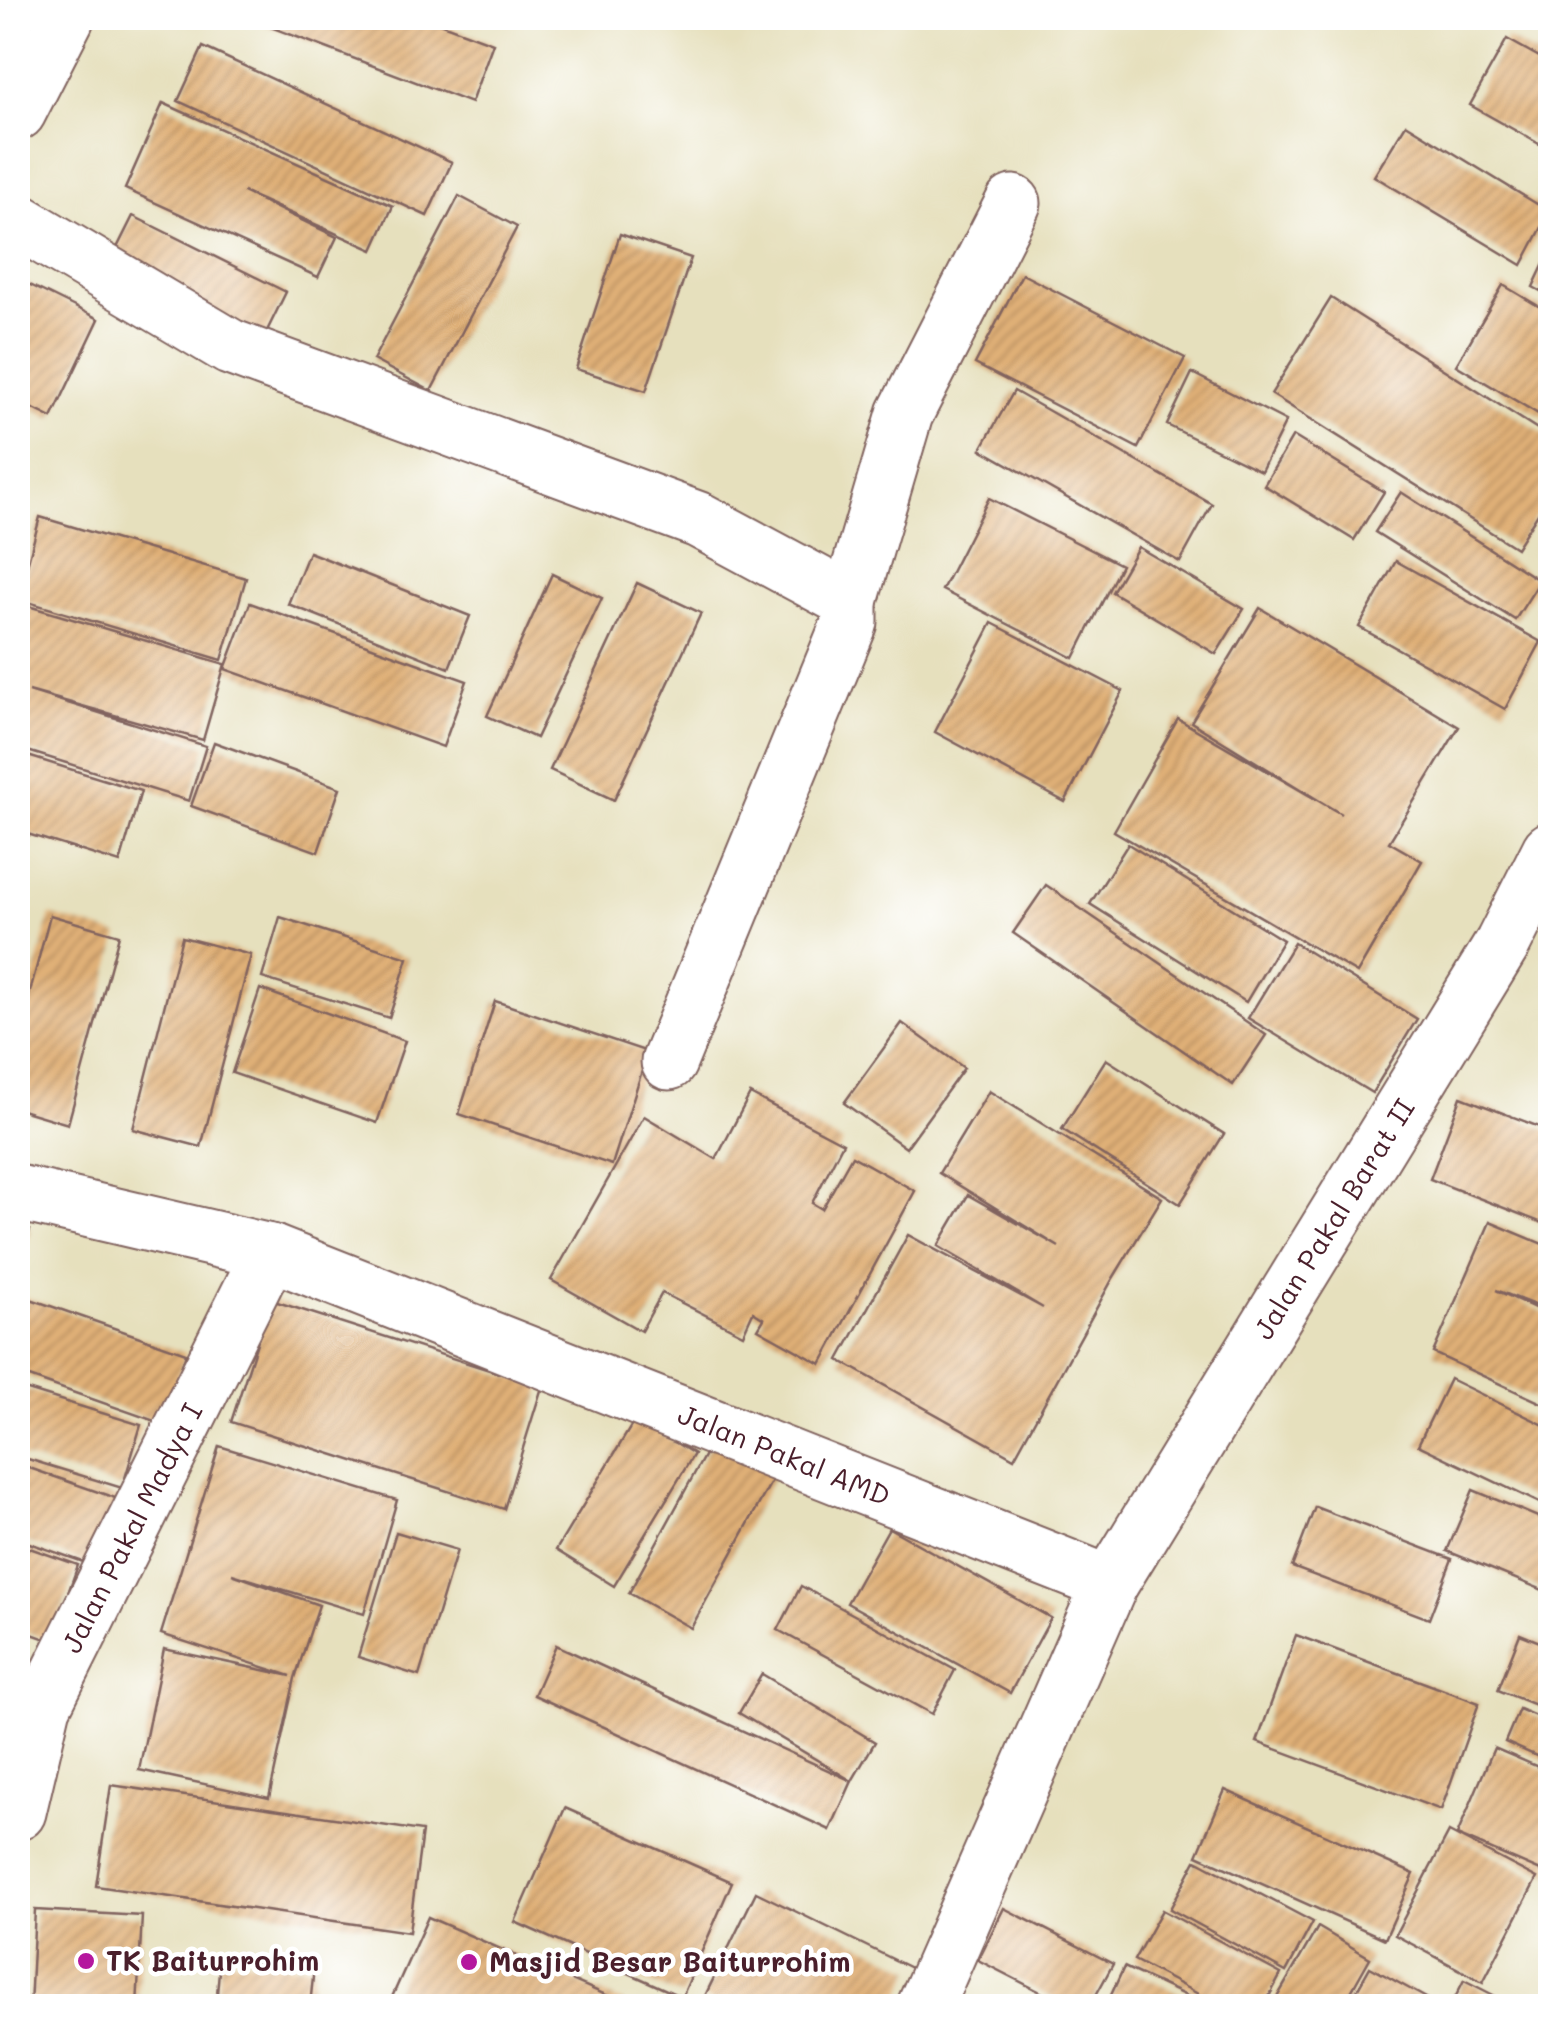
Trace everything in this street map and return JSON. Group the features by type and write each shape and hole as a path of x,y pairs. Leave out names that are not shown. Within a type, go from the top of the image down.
{"street":[{"path":"18,112 66,18"},
{"path":"669,1062 850,622 850,600 905,414 1013,202"},
{"path":"18,221 230,347 699,520 850,600"},
{"name":"Jalan Pakal Barat II","path":"1110,1584 1503,943 1550,850"},
{"name":"Jalan Pakal AMD","path":"18,1192 270,1252 1110,1584"},
{"name":"Jalan Pakal Madya I","path":"18,1812 42,1706 270,1252"},
{"path":"925,2006 1110,1584"}],"building":[{"path":"247,18 426,18 493,43 471,103"},
{"path":"1507,39 1550,63 1550,150 1470,105"},
{"path":"203,47 452,162 427,216 178,101"},
{"path":"163,103 393,206 373,250 243,192 337,237 318,277 125,189"},
{"path":"1406,124 1550,212 1522,265 1374,176"},
{"path":"459,196 517,227 431,391 373,360"},
{"path":"133,216 286,292 261,343 108,266"},
{"path":"620,234 691,258 646,391 576,369"},
{"path":"1550,251 1550,296 1533,287"},
{"path":"1022,274 1185,358 1138,448 975,364"},
{"path":"18,279 99,319 52,418 18,401"},
{"path":"1503,285 1550,313 1550,421 1456,365"},
{"path":"1331,298 1550,437 1550,494 1516,548 1271,394"},
{"path":"1192,373 1286,421 1261,471 1167,425"},
{"path":"1014,391 1212,504 1180,562 981,449"},
{"path":"1293,436 1384,492 1354,540 1264,485"},
{"path":"1401,492 1540,581 1515,620 1375,532"},
{"path":"989,498 1121,565 1074,658 942,590"},
{"path":"40,517 246,578 222,660 18,599"},
{"path":"1138,547 1244,609 1216,654 1112,592"},
{"path":"309,552 470,616 449,668 288,604"},
{"path":"1396,561 1541,642 1505,709 1359,627"},
{"path":"552,574 602,598 536,738 487,716"},
{"path":"637,583 701,613 614,800 550,770"},
{"path":"18,603 225,664 203,740 29,691 206,746 189,801 18,748"},
{"path":"250,603 467,681 443,747 225,669"},
{"path":"1260,608 1459,727 1389,842 1422,861 1357,973 1114,831 1178,719 1341,814 1191,722"},
{"path":"992,623 1123,691 1065,802 935,732"},
{"path":"214,742 340,788 318,852 191,806"},
{"path":"18,753 141,791 120,863 18,831"},
{"path":"1128,844 1283,940 1246,1002 1090,904"},
{"path":"1046,885 1266,1035 1233,1085 1013,933"},
{"path":"50,915 119,935 68,1124 18,1109 18,1038"},
{"path":"280,917 408,958 389,1018 262,978"},
{"path":"182,937 251,955 201,1147 133,1129"},
{"path":"1294,943 1417,1019 1372,1093 1248,1018"},
{"path":"18,967 27,970 19,999 18,999"},
{"path":"260,989 405,1041 377,1123 232,1073"},
{"path":"495,1001 648,1052 612,1165 459,1114"},
{"path":"902,1023 964,1068 906,1148 844,1103"},
{"path":"1106,1059 1224,1134 1180,1204 1062,1129"},
{"path":"989,1091 1162,1198 1014,1458 839,1360 908,1235 1043,1308 938,1246 968,1195 1059,1247 939,1173"},
{"path":"750,1094 843,1143 812,1203 822,1209 852,1156 915,1191 821,1364 758,1329 764,1319 753,1312 743,1334 662,1293 641,1331 551,1280 644,1116 716,1159"},
{"path":"1461,1097 1550,1131 1550,1226 1430,1179"},
{"path":"1490,1222 1550,1247 1550,1311 1496,1290 1550,1315 1550,1407 1433,1353"},
{"path":"18,1226 30,1230 18,1267"},
{"path":"19,1295 186,1353 163,1424 18,1373"},
{"path":"271,1300 542,1387 504,1509 231,1422"},
{"path":"1450,1379 1550,1428 1550,1508 1418,1445"},
{"path":"18,1387 141,1425 122,1488 18,1456"},
{"path":"636,1418 694,1454 614,1586 556,1550"},
{"path":"714,1438 776,1473 691,1628 629,1593"},
{"path":"219,1446 397,1500 364,1614 232,1574 319,1605 295,1678 269,1798 139,1770 164,1649 291,1676 161,1634"},
{"path":"18,1464 124,1501 100,1568 18,1539"},
{"path":"1473,1490 1550,1522 1550,1593 1447,1551"},
{"path":"1315,1507 1452,1559 1429,1619 1292,1567"},
{"path":"889,1528 1051,1618 1010,1693 847,1603"},
{"path":"396,1532 457,1550 419,1676 358,1657"},
{"path":"18,1544 78,1565 51,1641 18,1629"},
{"path":"801,1586 955,1670 932,1714 778,1630"},
{"path":"1520,1634 1550,1646 1550,1711 1498,1690"},
{"path":"1296,1635 1479,1703 1441,1810 1257,1742"},
{"path":"556,1645 852,1781 830,1830 534,1695"},
{"path":"762,1674 875,1742 852,1781 739,1713"},
{"path":"1519,1709 1550,1722 1550,1762 1505,1742"},
{"path":"1494,1748 1550,1772 1550,1875 1457,1835"},
{"path":"111,1785 422,1831 409,1932 96,1886"},
{"path":"1225,1790 1414,1874 1385,1939 1197,1855"},
{"path":"565,1808 732,1882 682,1997 515,1922"},
{"path":"1449,1832 1537,1878 1483,1982 1395,1935"},
{"path":"1196,1860 1313,1922 1286,1972 1170,1909"},
{"path":"756,1892 913,1969 895,2006 721,2006 704,1998"},
{"path":"1004,1908 1113,1964 1090,2006 1068,2006 978,1960"},
{"name":"TK Baiturrohim","path":"35,1910 142,1916 137,2006 30,2006"},
{"path":"1162,1910 1281,1974 1264,2006 1221,2006 1134,1960"},
{"name":"Masjid Besar Baiturrohim","path":"428,1917 631,2006 388,2006"},
{"path":"1318,1927 1370,1958 1343,2006 1272,2006"},
{"path":"220,1959 314,1967 310,2006 216,2006"},
{"path":"1124,1967 1208,2006 1106,2006"},
{"path":"1370,1967 1437,2004 1348,2006"},
{"path":"1464,1980 1515,2006 1451,2006"}],"place":[{"name":"TK Baiturrohim","path":"86,1961"},
{"name":"Masjid Besar Baiturrohim","path":"469,1962"}]}
